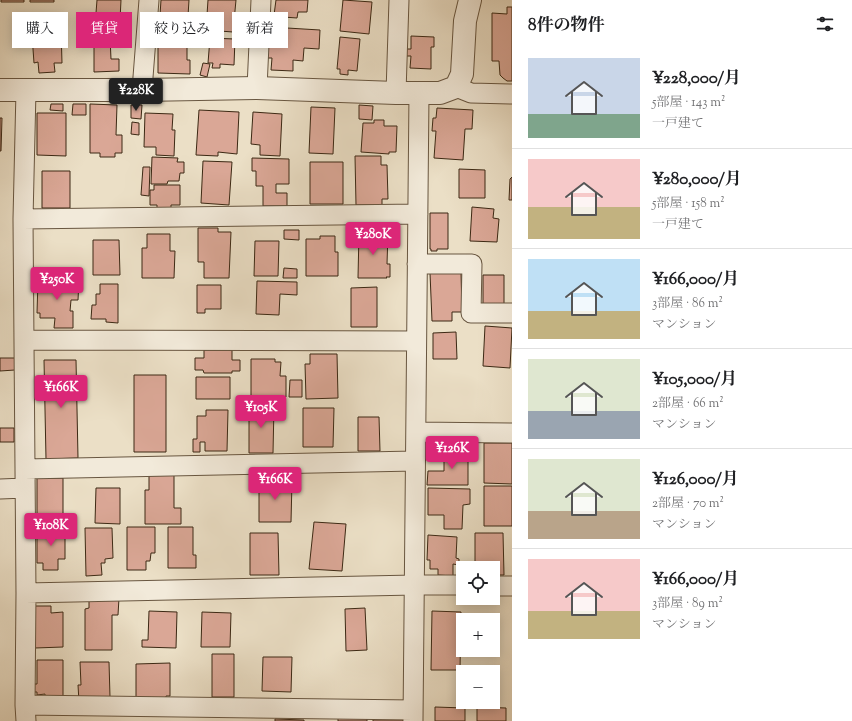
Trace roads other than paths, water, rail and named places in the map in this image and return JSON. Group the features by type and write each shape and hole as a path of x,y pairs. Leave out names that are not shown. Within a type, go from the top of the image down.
{"street":[{"path":"142,90 149,0"},
{"path":"257,88 262,0"},
{"path":"396,93 399,0"},
{"path":"0,90 257,88 396,93 440,93 456,86 462,74 465,21 470,0"},
{"path":"456,86 471,93 512,94"},
{"path":"26,90 23,219 26,713 413,716 419,93"},
{"path":"23,219 418,214"},
{"path":"417,264 472,264 471,312 512,313"},
{"path":"24,340 416,341"},
{"path":"416,432 512,433"},
{"path":"25,469 415,461"},
{"path":"0,489 25,488"},
{"path":"26,593 414,585 456,586"},
{"path":"500,586 512,586"}]}
